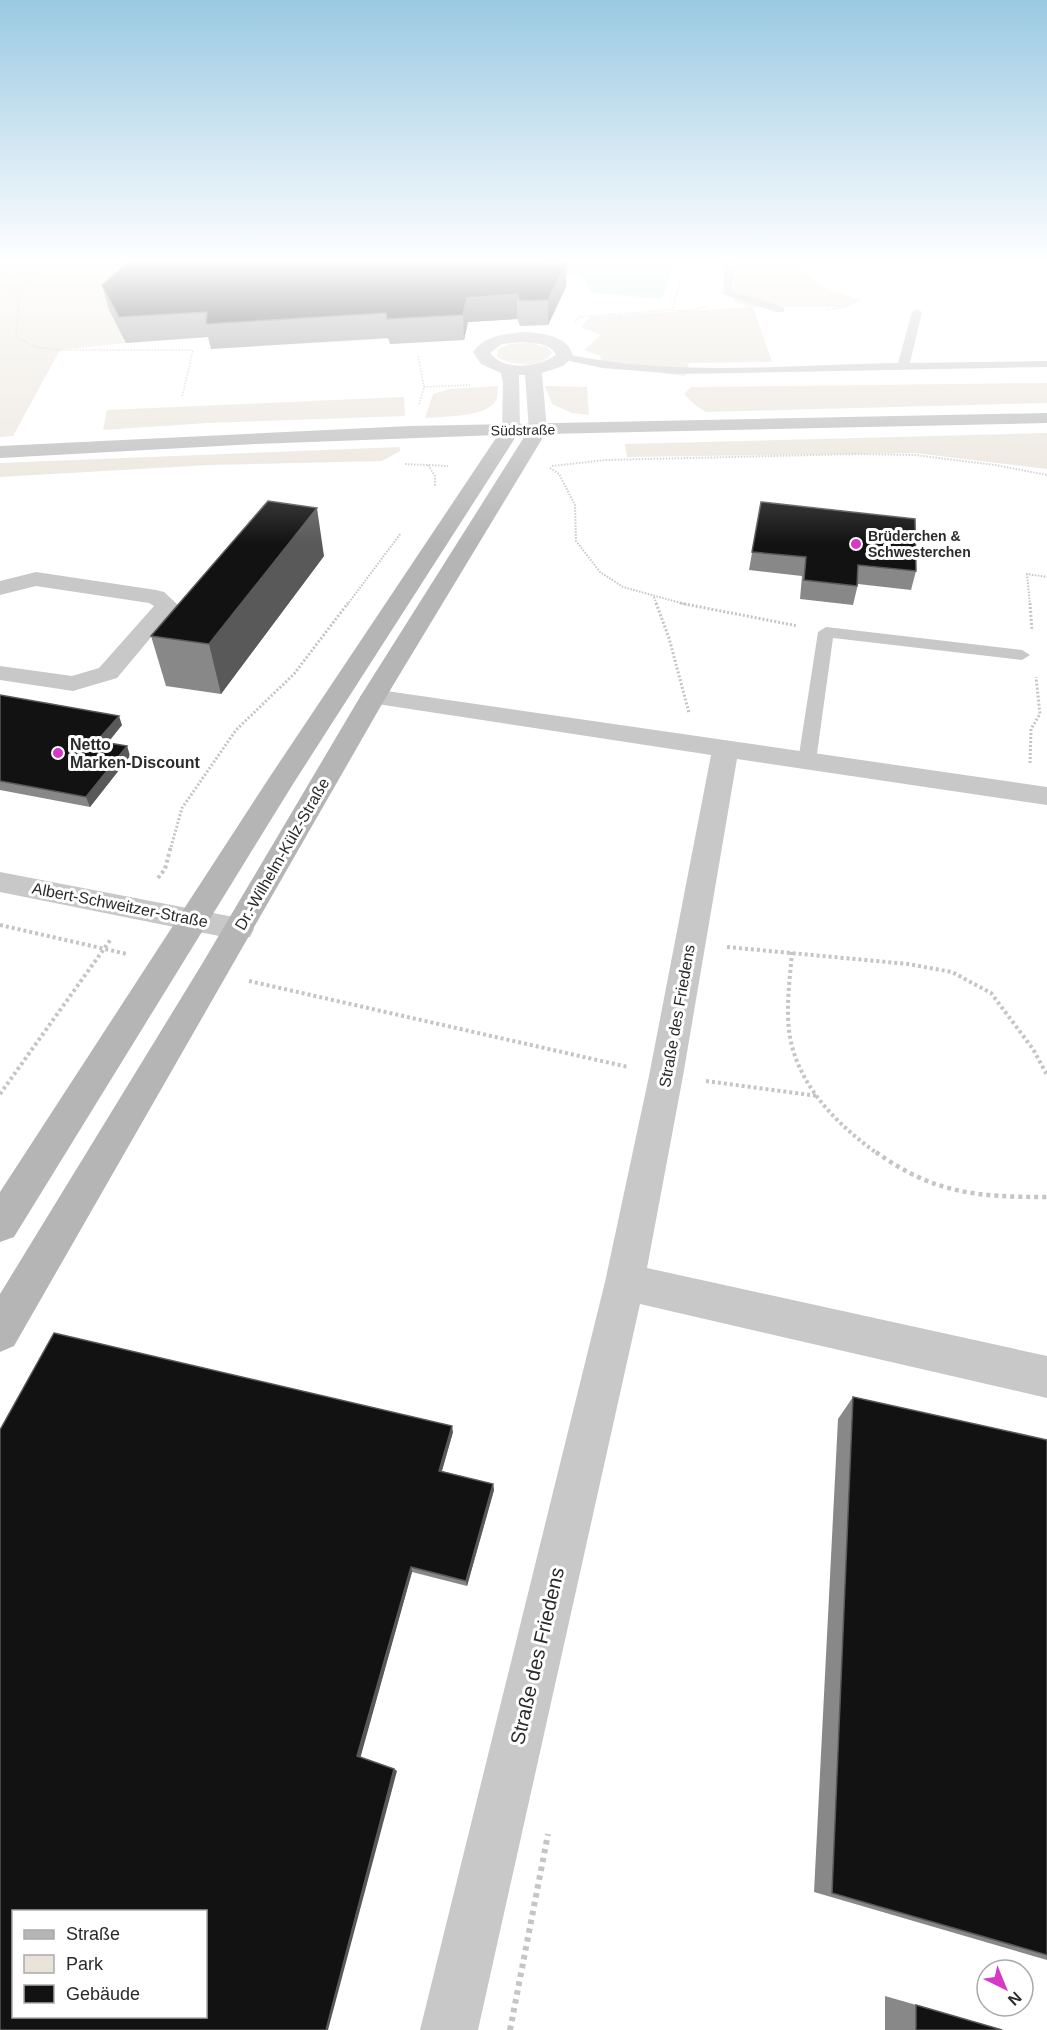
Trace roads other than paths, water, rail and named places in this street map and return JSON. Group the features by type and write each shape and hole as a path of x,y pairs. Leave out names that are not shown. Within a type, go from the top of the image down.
{"street":[{"path":"483,355 484,360 509,369 548,367 565,357"},
{"name":"Dr.-Wilhelm-Külz-Straße","path":"0,1332 239,929 524,430 509,369"},
{"path":"0,1225 286,775 524,430 533,369"},
{"name":"Südstraße","path":"0,453 190,440 1047,418"},
{"path":"0,588 36,579 156,597 167,605 108,673 73,684 0,673"},
{"path":"373,697 1047,796"},
{"name":"Straße des Friedens","path":"449,2030 625,1282 690,945 708,747"},
{"name":"Albert-Schweitzer-Straße","path":"0,882 239,929"},
{"path":"625,1282 1047,1377"}],"lane":[{"path":"903,367 906,355"},
{"path":"565,357 602,365 679,371 1047,364"},
{"path":"807,760 826,632 1022,655"}],"place":[{"name":"Brüderchen & Schwesterchen","path":"856,544"},
{"name":"Netto Marken-Discount","path":"58,753"}]}
